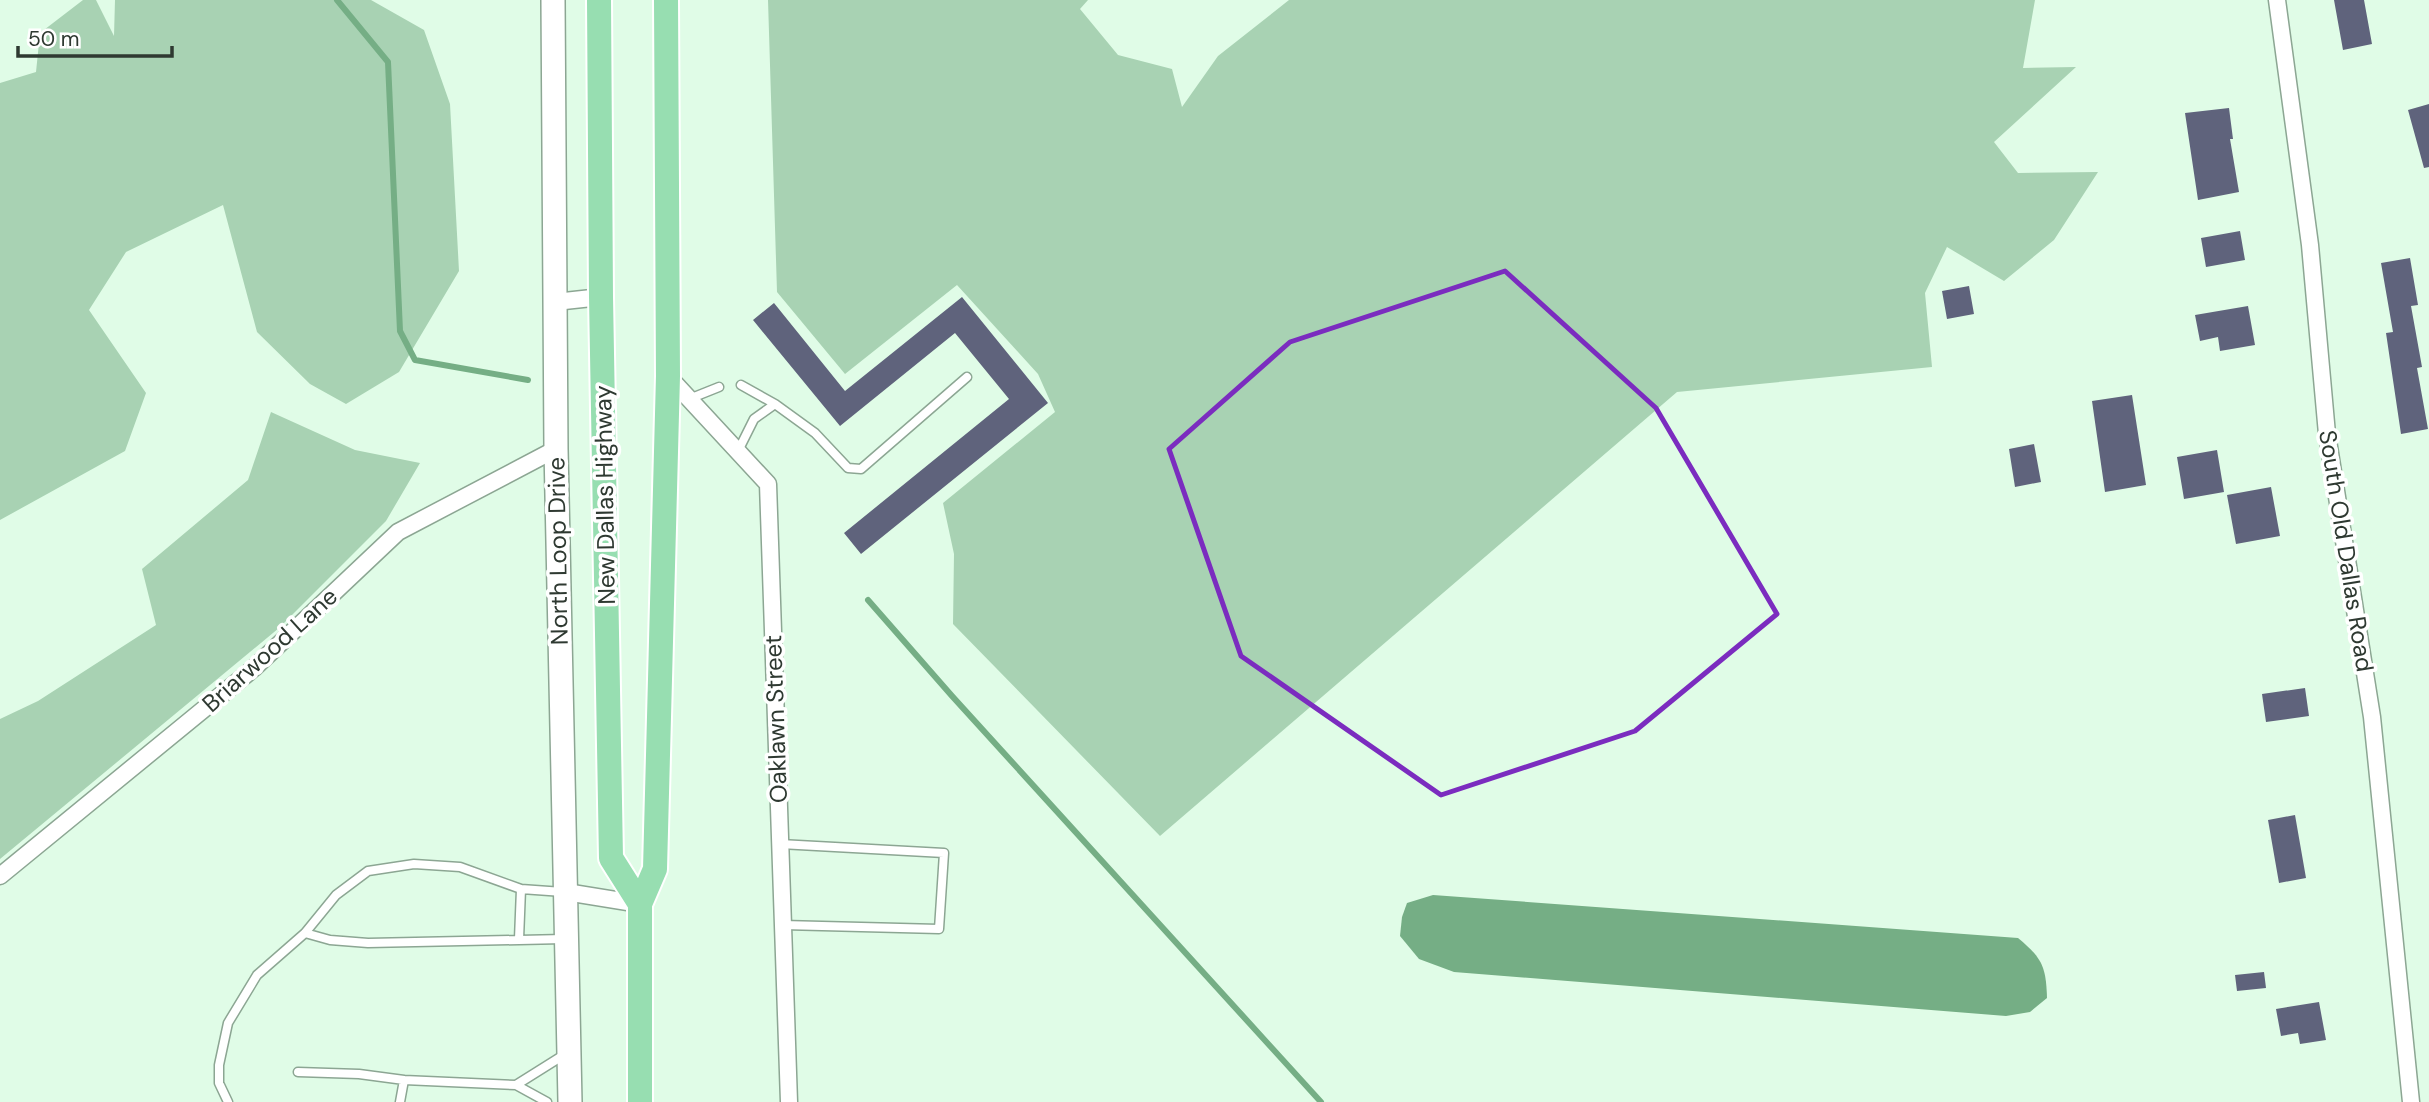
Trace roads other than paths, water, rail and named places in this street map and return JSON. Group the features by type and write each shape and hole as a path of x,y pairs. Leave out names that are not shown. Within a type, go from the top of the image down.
{"main road":[{"name":"New Dallas Highway","path":"599,0 601,297 611,858 640,904"},
{"path":"640,1102 640,904 655,869 663,582 667,376 666,0"}],"street":[{"name":"North Loop Drive","path":"553,0 555,449 570,1102"},
{"name":"South Old Dallas Road","path":"2277,0 2311,245 2327,434 2372,717 2411,1102"},
{"path":"555,302 601,297"},
{"name":"Oaklawn Street","path":"667,376 768,484 789,1102"},
{"name":"Briarwood Lane","path":"0,876 254,668 398,531 555,449"},
{"path":"566,892 640,904"}],"lane":[{"path":"741,385 775,404 815,433 848,468 861,470 967,376"},
{"path":"689,399 719,387"},
{"path":"738,451 754,419 775,404"},
{"path":"780,844 944,853 939,929 783,925"},
{"path":"228,1102 219,1083 219,1065 229,1023 257,975 305,933 336,895 368,871 414,864 460,867 521,889 566,892"},
{"path":"519,939 521,889"},
{"path":"305,933 330,940 368,943 566,939"},
{"path":"516,1085 569,1052"},
{"path":"298,1072 516,1085 547,1102"},
{"path":"400,1102 404,1080"}],"waterway":[{"path":"337,0 388,62 400,331 415,360 528,380"},
{"path":"868,600 1321,1102"}]}
